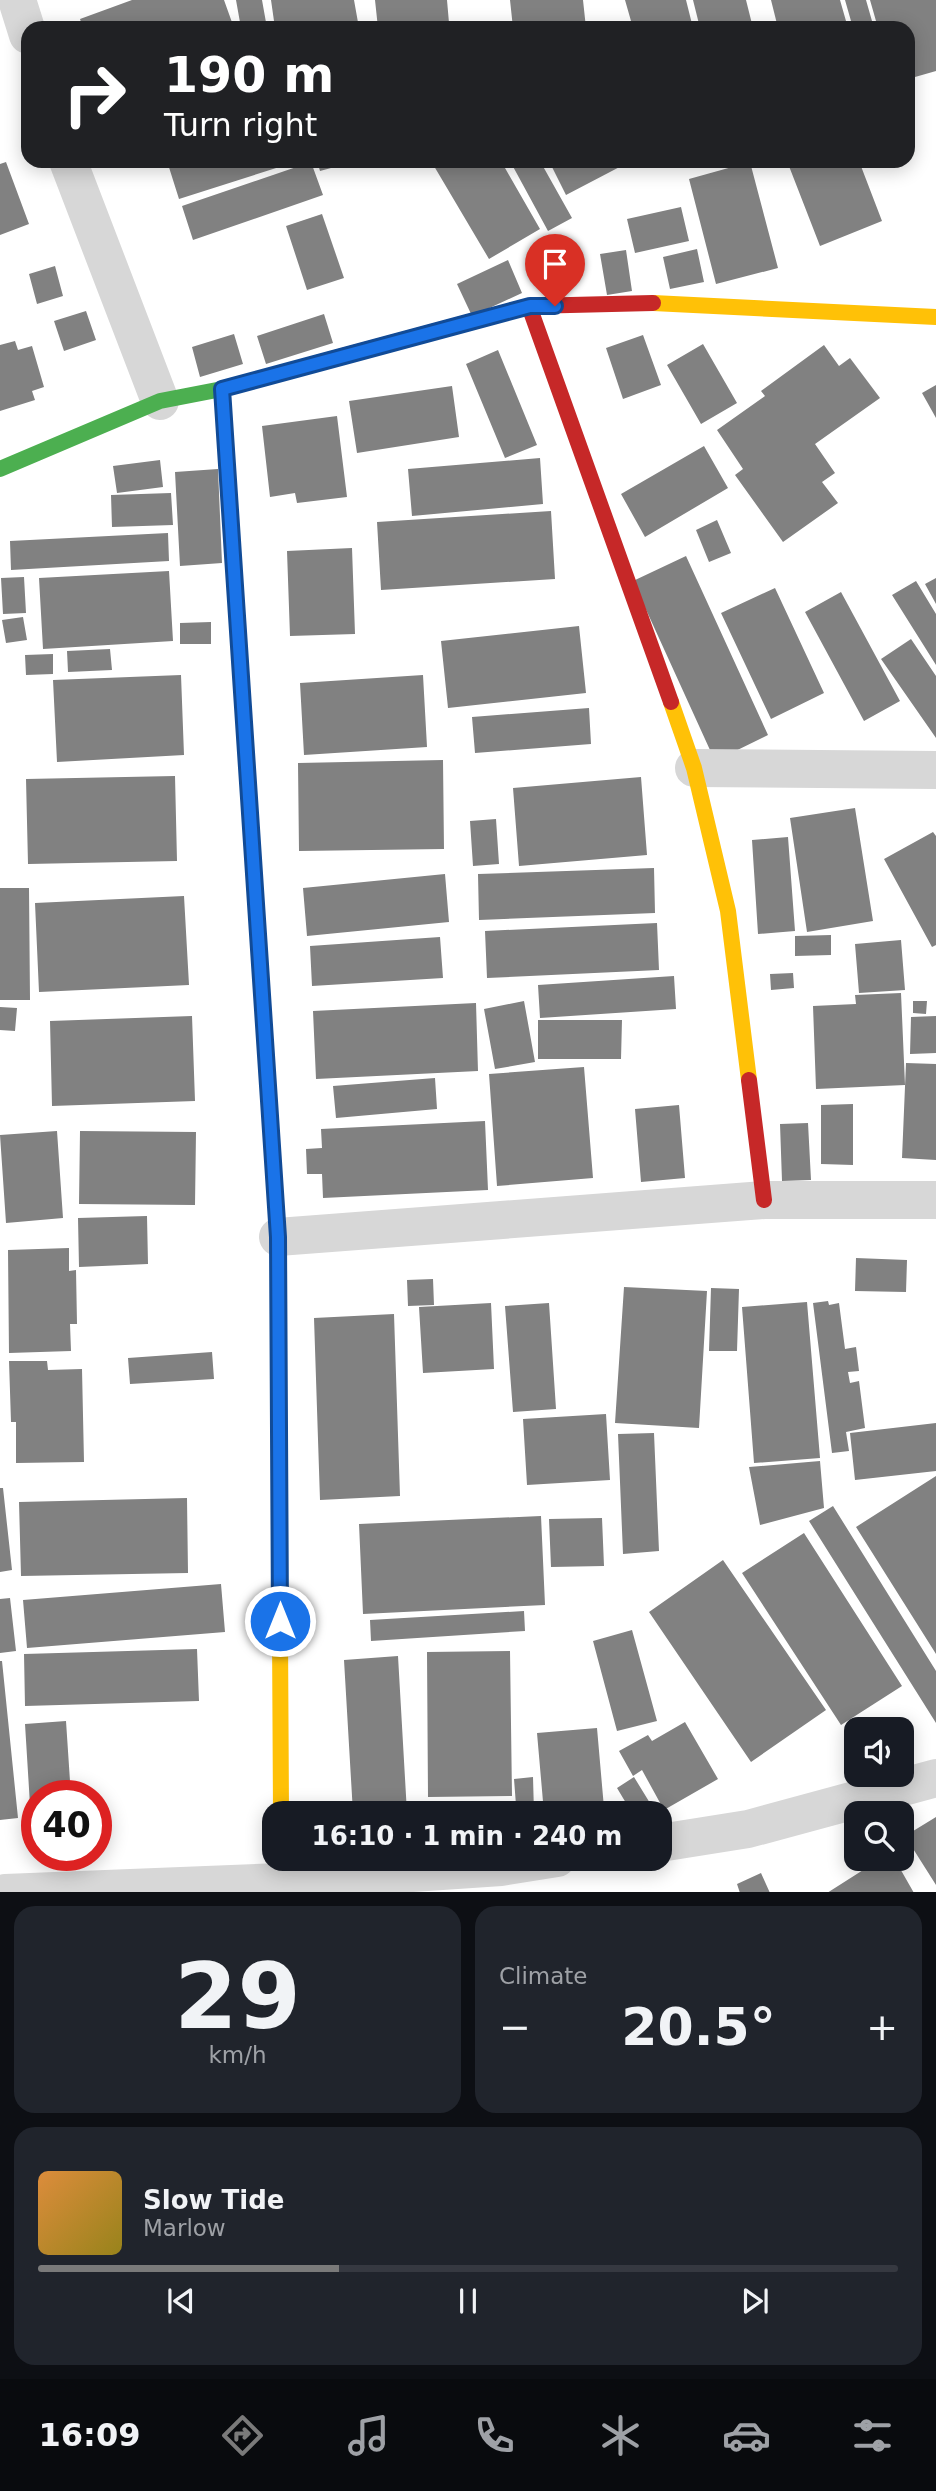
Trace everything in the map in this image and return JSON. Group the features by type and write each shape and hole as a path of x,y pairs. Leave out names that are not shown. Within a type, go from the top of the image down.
{"street":[{"path":"18,0 24,21"},
{"path":"71,168 160,401"},
{"path":"0,469 160,401 222,389 530,306 657,303 936,317"},
{"path":"530,306 694,768 728,911 764,1200"},
{"path":"222,389 278,1237 281,1801"},
{"path":"694,768 936,770"},
{"path":"278,1237 764,1200 936,1200"},
{"path":"672,1841 748,1829 936,1778"},
{"path":"5,1892 421,1871"}],"building":[{"path":"132,0 224,0 232,21 81,21 80,19"},
{"path":"236,0 262,0 266,21 240,21"},
{"path":"271,0 354,0 358,21 274,21"},
{"path":"375,0 447,0 449,21 377,21"},
{"path":"510,0 583,0 585,21 512,21"},
{"path":"625,0 686,0 691,21 631,21"},
{"path":"693,0 746,0 751,21 698,21"},
{"path":"771,0 840,0 846,21 776,21"},
{"path":"845,0 866,0 872,21 851,21"},
{"path":"870,0 936,0 936,71 915,77 915,21 876,21"},
{"path":"6,162 29,224 0,235 0,164"},
{"path":"169,168 276,168 179,199"},
{"path":"293,168 313,168 323,195 193,240 182,206"},
{"path":"435,168 505,168 540,229 489,259"},
{"path":"514,168 544,168 572,218 548,231"},
{"path":"552,168 618,168 566,195"},
{"path":"728,168 752,168 778,268 716,284 689,179"},
{"path":"790,168 862,168 882,221 820,246"},
{"path":"681,207 689,241 635,253 627,219"},
{"path":"322,214 344,278 307,290 286,226"},
{"path":"697,249 704,282 670,289 663,257"},
{"path":"626,250 632,291 607,295 600,254"},
{"path":"508,260 522,293 472,316 457,284"},
{"path":"55,266 63,296 37,304 29,274"},
{"path":"86,311 96,340 64,351 54,321"},
{"path":"324,314 333,343 266,364 257,336"},
{"path":"234,334 243,364 200,377 192,347"},
{"path":"643,335 661,385 623,399 606,348"},
{"path":"15,341 18,350 32,346 44,387 32,391 35,400 0,411 0,345"},
{"path":"703,344 737,403 701,424 667,365"},
{"path":"824,345 839,366 850,358 880,398 815,444 835,473 822,482 838,503 783,542 735,475 743,469 717,430 765,396 761,391"},
{"path":"498,350 537,445 505,458 466,364"},
{"path":"936,385 936,418 922,393"},
{"path":"452,386 459,437 357,453 349,401"},
{"path":"337,416 347,497 297,503 295,493 270,497 262,426"},
{"path":"704,446 728,488 645,537 621,494"},
{"path":"540,458 543,504 412,516 408,469"},
{"path":"160,460 163,487 117,493 113,466"},
{"path":"218,469 222,563 180,566 175,472"},
{"path":"171,493 173,525 112,527 111,495"},
{"path":"551,511 555,579 381,590 377,522"},
{"path":"717,520 731,553 709,562 696,530"},
{"path":"168,533 169,561 11,570 10,541"},
{"path":"352,548 355,634 290,636 287,551"},
{"path":"686,556 768,735 715,761 633,581"},
{"path":"169,571 173,641 43,649 39,578"},
{"path":"24,577 26,613 3,614 1,578"},
{"path":"936,578 936,604 925,584"},
{"path":"916,581 936,614 936,665 892,595"},
{"path":"775,588 824,693 771,719 721,613"},
{"path":"841,592 900,701 864,721 805,612"},
{"path":"23,617 27,640 6,643 2,620"},
{"path":"211,622 211,644 180,644 180,623"},
{"path":"579,626 586,693 448,708 441,641"},
{"path":"911,639 936,676 936,738 881,659"},
{"path":"110,649 112,670 68,672 67,651"},
{"path":"53,654 53,674 26,675 25,655"},
{"path":"181,675 184,755 57,762 53,680"},
{"path":"423,675 427,747 304,755 300,683"},
{"path":"589,708 591,744 475,753 472,717"},
{"path":"443,760 444,849 299,851 298,763"},
{"path":"175,776 177,861 28,864 26,779"},
{"path":"641,777 647,855 519,866 513,788"},
{"path":"855,808 873,921 807,932 790,818"},
{"path":"496,819 499,864 473,866 470,821"},
{"path":"933,832 936,836 936,945 932,947 884,859"},
{"path":"788,837 795,931 758,934 752,840"},
{"path":"654,868 655,913 479,920 478,874"},
{"path":"445,874 449,922 307,936 303,888"},
{"path":"0,888 29,888 30,1000 0,1000"},
{"path":"184,896 189,985 39,992 35,903"},
{"path":"657,923 659,970 487,978 485,931"},
{"path":"831,935 831,955 795,956 795,936"},
{"path":"440,937 443,978 312,986 310,946"},
{"path":"901,940 905,990 859,993 855,944"},
{"path":"793,973 794,988 771,990 770,974"},
{"path":"674,976 676,1009 540,1018 538,985"},
{"path":"901,993 905,1085 816,1089 813,1006 856,1004 855,995"},
{"path":"524,1001 535,1062 495,1069 484,1009"},
{"path":"913,1001 927,1001 926,1014 913,1013"},
{"path":"476,1003 478,1071 316,1079 313,1011"},
{"path":"0,1007 17,1008 15,1031 0,1030"},
{"path":"192,1016 195,1101 52,1106 50,1021"},
{"path":"936,1016 936,1053 910,1054 911,1017"},
{"path":"538,1020 622,1020 621,1059 538,1059"},
{"path":"906,1063 936,1064 936,1160 902,1158"},
{"path":"584,1067 593,1178 497,1186 489,1074"},
{"path":"435,1078 437,1109 336,1118 333,1086"},
{"path":"853,1104 853,1165 821,1164 821,1105"},
{"path":"679,1105 685,1178 641,1182 635,1109"},
{"path":"485,1121 488,1190 323,1198 322,1174 307,1174 306,1149 322,1148 321,1129"},
{"path":"808,1123 811,1180 782,1181 780,1124"},
{"path":"57,1131 63,1218 6,1223 0,1135"},
{"path":"80,1131 196,1132 195,1205 79,1204"},
{"path":"147,1216 148,1264 79,1267 78,1218"},
{"path":"69,1248 69,1271 76,1270 77,1324 70,1324 71,1351 9,1353 8,1250"},
{"path":"856,1258 907,1260 906,1292 855,1291"},
{"path":"433,1279 434,1305 408,1306 407,1280"},
{"path":"624,1287 707,1291 699,1428 615,1423"},
{"path":"711,1288 739,1289 737,1351 709,1351"},
{"path":"828,1301 829,1305 839,1303 845,1349 856,1347 859,1371 848,1372 850,1383 859,1381 865,1428 846,1432 849,1451 832,1453 813,1303"},
{"path":"807,1302 820,1458 754,1463 742,1307"},
{"path":"491,1303 494,1369 423,1373 419,1307"},
{"path":"549,1303 556,1409 513,1412 505,1306"},
{"path":"394,1314 400,1496 320,1500 314,1318"},
{"path":"212,1352 214,1379 130,1384 128,1358"},
{"path":"9,1361 47,1361 48,1370 82,1369 84,1462 16,1463 16,1422 11,1422"},
{"path":"606,1414 610,1480 527,1485 523,1419"},
{"path":"936,1423 936,1471 855,1480 850,1433"},
{"path":"654,1433 659,1551 623,1554 618,1434"},
{"path":"820,1461 824,1508 760,1525 749,1467"},
{"path":"936,1476 936,1654 856,1527"},
{"path":"0,1488 3,1488 12,1570 0,1572"},
{"path":"187,1498 188,1573 21,1576 19,1502"},
{"path":"833,1506 936,1671 936,1723 809,1521"},
{"path":"541,1516 545,1605 363,1614 359,1524"},
{"path":"602,1518 604,1566 551,1567 549,1519"},
{"path":"804,1533 902,1686 854,1717 844,1717 844,1723 841,1725 742,1573"},
{"path":"723,1560 826,1710 751,1762 649,1612"},
{"path":"221,1584 225,1632 27,1648 23,1600"},
{"path":"10,1598 16,1651 0,1653 0,1599"},
{"path":"524,1611 525,1631 371,1641 370,1620"},
{"path":"632,1630 657,1721 617,1731 593,1641"},
{"path":"197,1649 199,1701 25,1706 24,1654"},
{"path":"510,1651 512,1796 428,1797 427,1652"},
{"path":"398,1656 406,1801 352,1801 344,1660"},
{"path":"0,1661 18,1818 0,1820"},
{"path":"66,1721 70,1780 28,1780 25,1724"},
{"path":"685,1722 718,1779 672,1805 672,1801 659,1801 642,1770 633,1776 619,1751 648,1735 652,1741"},
{"path":"597,1728 603,1801 543,1801 537,1733"},
{"path":"533,1777 534,1801 516,1801 514,1779"},
{"path":"634,1777 649,1801 625,1801 617,1788"},
{"path":"936,1817 936,1885 914,1850 914,1830"},
{"path":"862,1871 901,1871 913,1892 829,1892"},
{"path":"761,1873 770,1892 740,1892 737,1884"}],"traffic: fast":[{"path":"0,469 160,401 222,389 339,357"},
{"path":"222,389 251,831"}],"traffic: slow":[{"path":"653,303 936,317"},
{"path":"671,702 694,768 728,911 749,1080"},
{"path":"278,1274 281,1801"}],"traffic: jam":[{"path":"339,357 529,306 653,303"},
{"path":"529,306 671,702"},
{"path":"251,831 278,1237 278,1274"},
{"path":"749,1080 764,1200"}],"route":[{"path":"280,1621 278,1237 222,389 530,306 555,306"}]}
